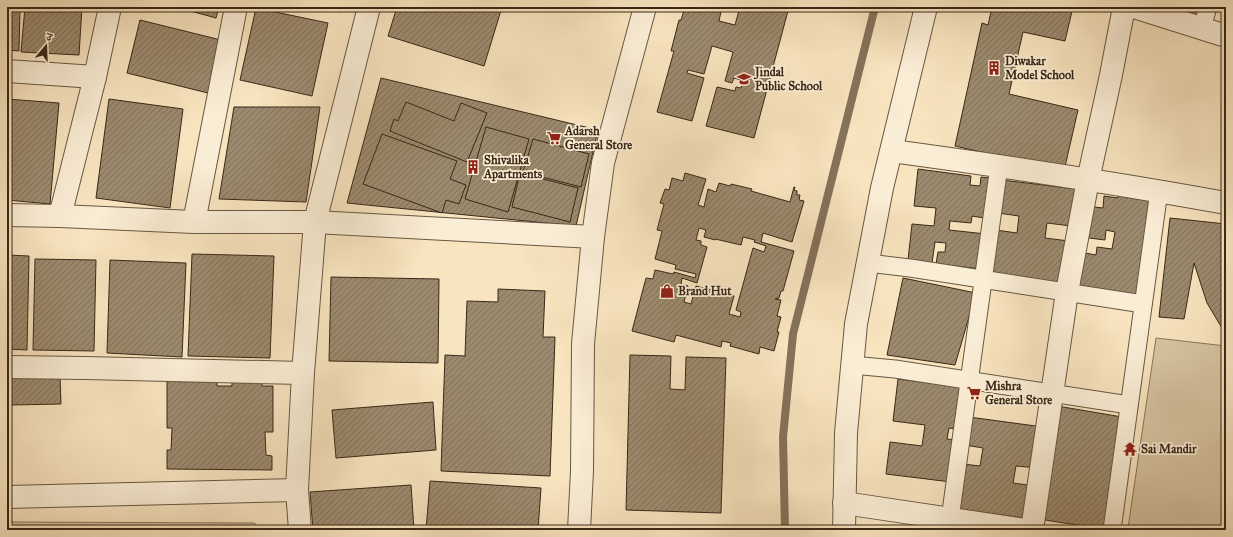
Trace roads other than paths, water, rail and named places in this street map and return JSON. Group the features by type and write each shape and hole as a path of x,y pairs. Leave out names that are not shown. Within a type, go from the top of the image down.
{"street":[{"path":"60,216 95,76 110,7"},
{"path":"194,222 236,7"},
{"path":"300,530 297,490 303,373 314,222 369,7"},
{"path":"580,530 583,344 593,237 603,163 645,7"},
{"path":"844,530 846,433 856,324 882,188 926,7"},
{"path":"1032,530 1066,292 1124,7"},
{"path":"1134,7 1226,36"},
{"path":"7,71 95,76"},
{"path":"892,151 999,166 1226,203"},
{"path":"7,215 194,222 314,222 593,237"},
{"path":"7,367 303,373"},
{"path":"7,497 297,490"},
{"path":"844,503 1025,530"}],"lane":[{"path":"1202,28 1208,7"},
{"path":"950,519 999,166"},
{"path":"1112,530 1159,191"},
{"path":"868,263 1143,304"},
{"path":"852,365 895,369 1129,405"}],"waterway":[{"path":"785,530 783,437 793,334 875,7"}],"place":[{"name":"Diwakar Model School","path":"994,68"},
{"name":"Jindal Public School","path":"744,79"},
{"name":"Adarsh General Store","path":"554,138"},
{"name":"Shivalika Apartments","path":"473,167"},
{"name":"Brand Hut","path":"667,291"},
{"name":"Mishra General Store","path":"974,393"},
{"name":"Sai Mandir","path":"1130,449"}]}
